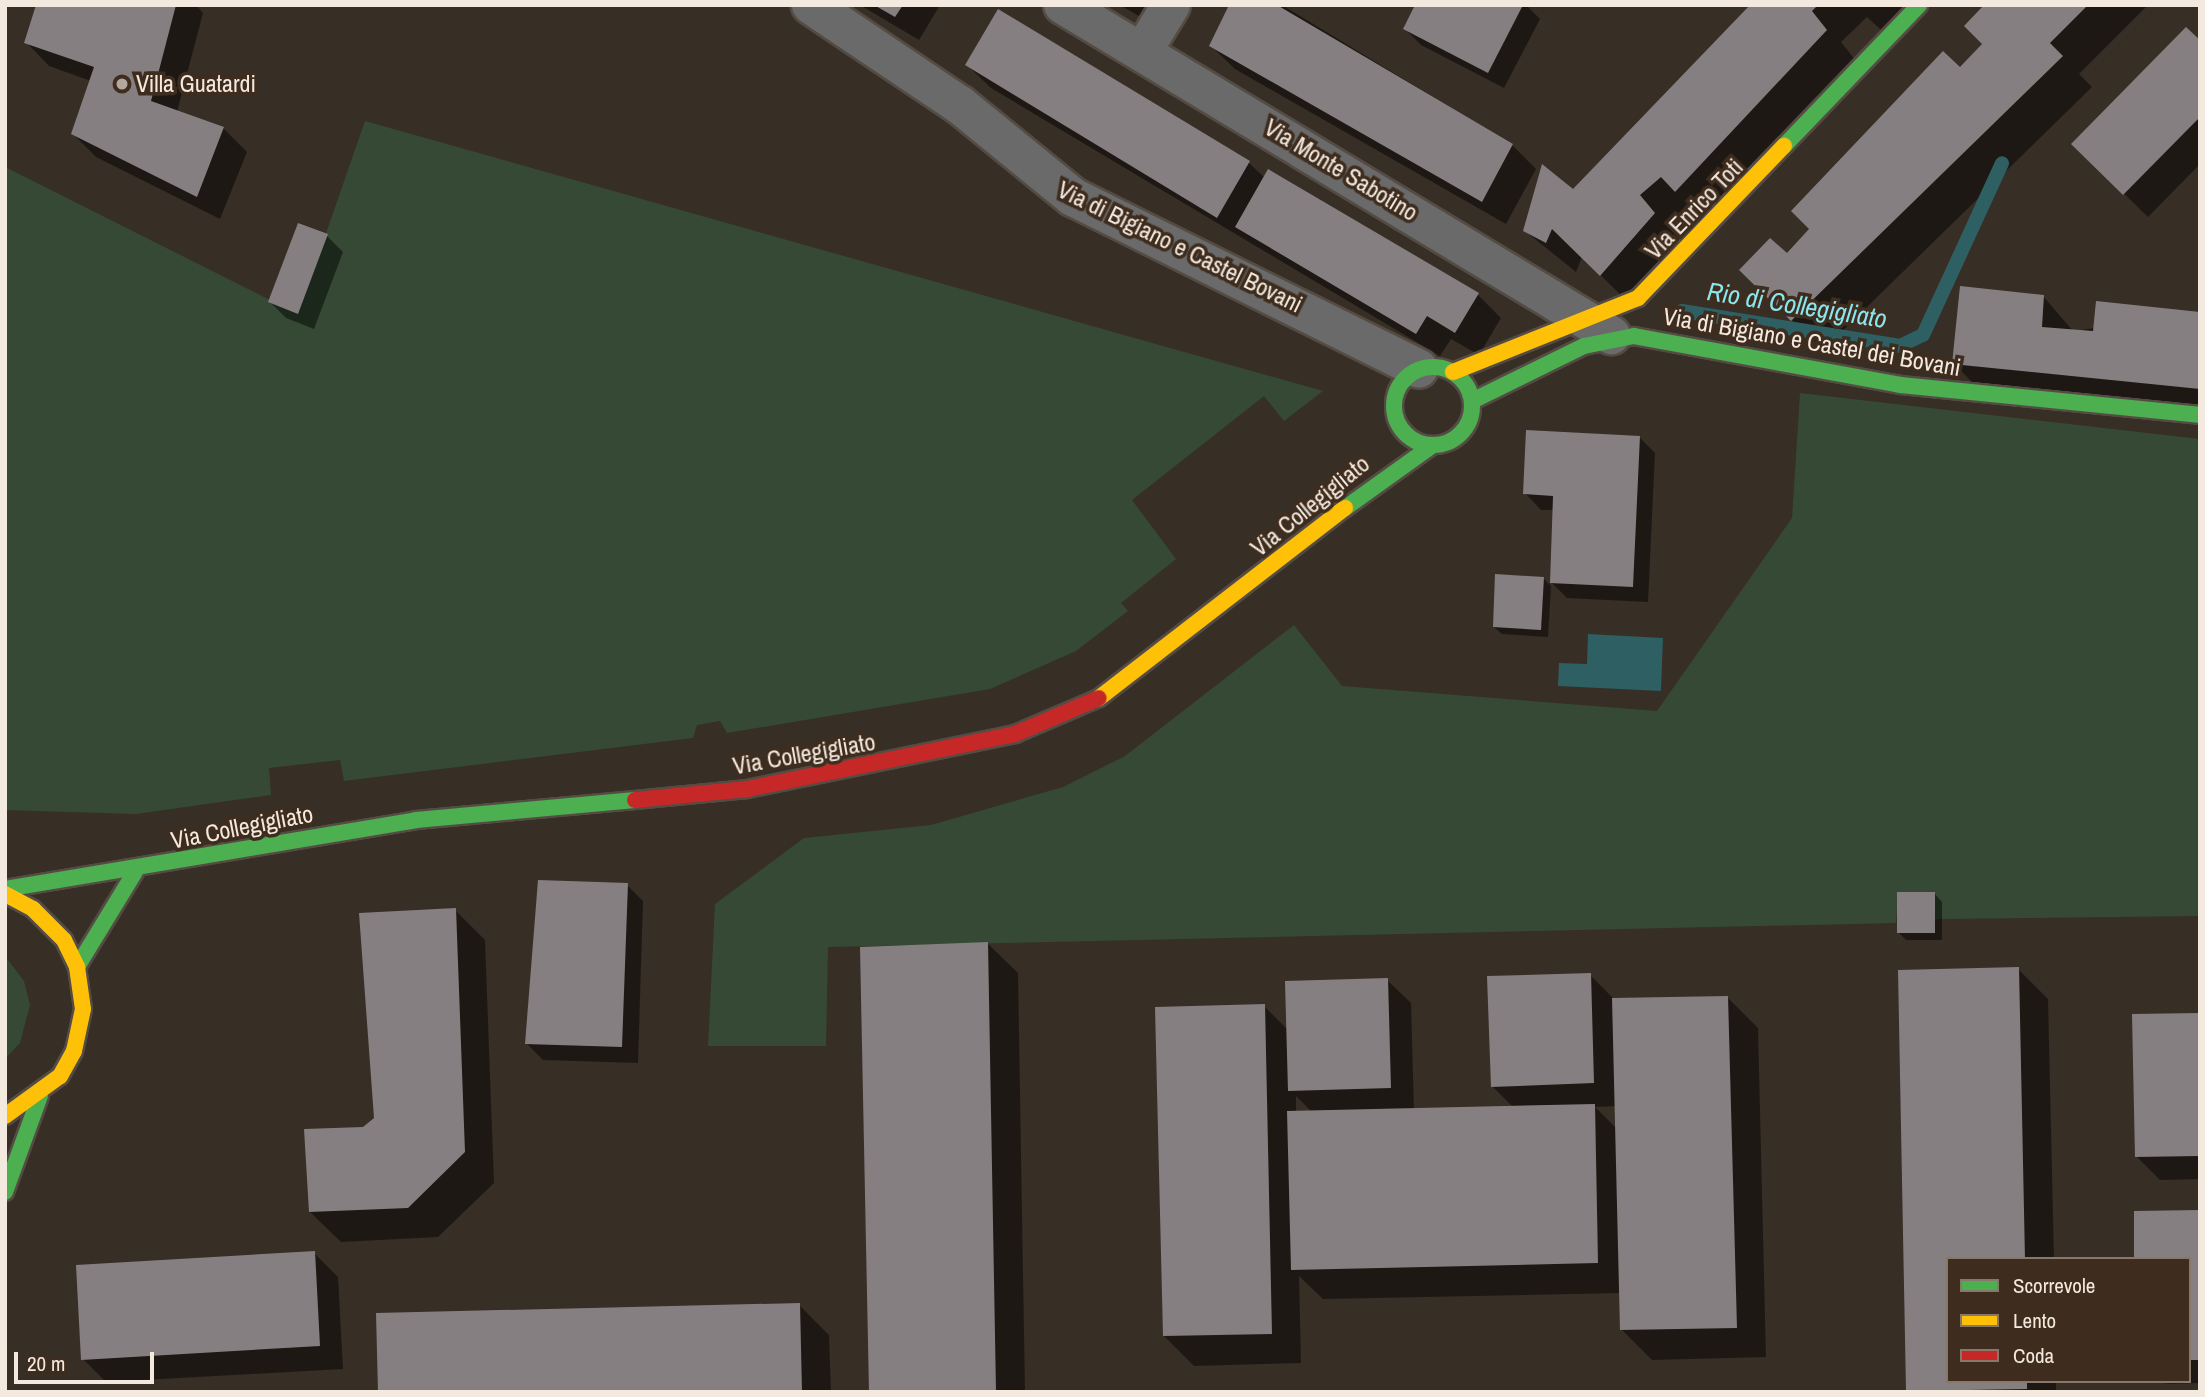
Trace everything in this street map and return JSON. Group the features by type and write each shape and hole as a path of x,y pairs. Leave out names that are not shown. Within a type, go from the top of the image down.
{"main road":[{"name":"Via Enrico Toti","path":"1415,370 1603,330 1650,287 1919,5"},
{"name":"Via di Bigiano e Castel dei Bovani","path":"1472,401 1573,351 1603,330 1699,344 1901,385 2200,415"},
{"path":"1415,370 1472,401 1461,433 1433,445 1410,438 1393,405 1415,370"},
{"name":"Via Collegigliato","path":"1397,466 1410,438"},
{"name":"Via Collegigliato","path":"5,892 135,872 416,820 747,789 1015,734 1069,715 1124,684 1397,466 1433,445"},
{"path":"77,967 135,872"},
{"path":"5,892 45,918 77,967 83,1002 78,1037 60,1076 40,1096 5,1116"},
{"path":"5,1192 40,1096"}],"street":[{"name":"Via di Bigiano e Castel Bovani","path":"811,5 960,105 1073,197 1343,327 1415,370"},
{"name":"Via Monte Sabotino","path":"1063,5 1603,330"},
{"path":"1143,51 1171,5"}],"green space":[{"path":"365,121 1323,391 1284,421 1264,396 1132,500 1176,559 1121,603 1128,611 1076,651 990,689 727,733 720,721 697,725 693,738 344,781 340,760 269,768 271,795 136,814 5,810 5,167 298,314"},
{"path":"1800,393 2200,439 2200,916 1935,919 1935,892 1898,892 1896,923 828,947 826,1046 708,1046 715,904 804,838 931,825 1063,787 1125,756 1294,625 1342,686 1657,711 1792,518"},
{"path":"5,956 24,981 30,1005 20,1043 5,1059"}],"water":[{"path":"1588,634 1663,638 1661,691 1558,686 1559,663 1587,664"}],"building":[{"name":"Villa Guatardi","path":"36,5 176,5 151,101 224,127 197,197 71,134 94,67 24,43"},
{"path":"874,5 903,5 895,17"},
{"path":"1229,5 1277,5 1513,144 1482,202 1209,46"},
{"path":"1415,5 1523,5 1488,73 1403,29"},
{"path":"1750,5 1818,5 1812,11 1827,30 1675,192 1661,177 1640,195 1655,213 1600,276 1552,229 1546,243 1523,231 1542,164 1573,189"},
{"path":"1984,5 2088,5 2050,43 2063,56 1791,321 1739,270 1770,238 1787,253 1809,229 1791,211 1943,51 1960,67 1982,44 1964,26"},
{"path":"998,9 1250,161 1217,218 965,65"},
{"path":"2186,27 2200,40 2200,117 2123,195 2071,144"},
{"path":"1268,169 1479,293 1455,333 1427,316 1416,334 1235,227"},
{"path":"298,223 328,234 298,314 268,302"},
{"path":"1960,286 2044,295 2042,327 2093,331 2096,301 2200,312 2200,389 1952,364"},
{"path":"1526,430 1640,436 1633,587 1550,583 1553,496 1523,494"},
{"path":"1495,574 1544,577 1541,630 1493,627"},
{"path":"538,880 628,883 622,1047 525,1044"},
{"path":"1897,892 1935,892 1935,933 1897,933"},
{"path":"456,908 465,1152 408,1208 309,1212 304,1129 363,1127 374,1118 359,913"},
{"path":"988,942 996,1392 869,1392 860,947"},
{"path":"2019,967 2025,1257 1946,1257 1946,1383 2027,1383 2027,1389 1906,1391 1898,970"},
{"path":"1591,973 1594,1083 1491,1087 1487,976"},
{"path":"1388,978 1391,1088 1288,1091 1285,981"},
{"path":"1728,996 1737,1328 1620,1330 1612,998"},
{"path":"1265,1004 1272,1334 1163,1336 1155,1007"},
{"path":"2200,1013 2200,1156 2135,1157 2132,1014"},
{"path":"1595,1104 1598,1263 1291,1270 1287,1111"},
{"path":"2200,1210 2200,1360 2191,1360 2191,1257 2134,1257 2134,1211"},
{"path":"315,1251 320,1346 81,1360 76,1265"},
{"path":"800,1303 802,1392 378,1392 376,1313"}],"waterway":[{"name":"Rio di Collegigliato","path":"1682,311 1900,346 1923,335 2002,163"}],"traffic: fast":[{"path":"1784,146 1919,5"},
{"path":"1472,401 1584,346 1634,336 1901,385 2200,415"},
{"path":"1433,367 1448,370 1461,378 1469,391 1472,406 1469,421 1461,434 1448,442 1433,445 1418,442 1405,434 1397,421 1394,406 1397,391 1405,378 1418,370 1433,367"},
{"path":"1345,508 1433,445"},
{"path":"5,889 416,820 635,800"},
{"path":"77,967 135,872"},
{"path":"5,1192 40,1096"}],"traffic: slow":[{"path":"1453,372 1638,298 1784,146"},
{"path":"1099,698 1345,508"},
{"path":"5,894 33,909 64,940 77,967 83,1009 74,1051 60,1076 5,1116"}],"traffic: jam":[{"path":"635,800 747,789 1015,734 1099,698"}],"place":[{"name":"Villa Guatardi","path":"122,84"}]}
